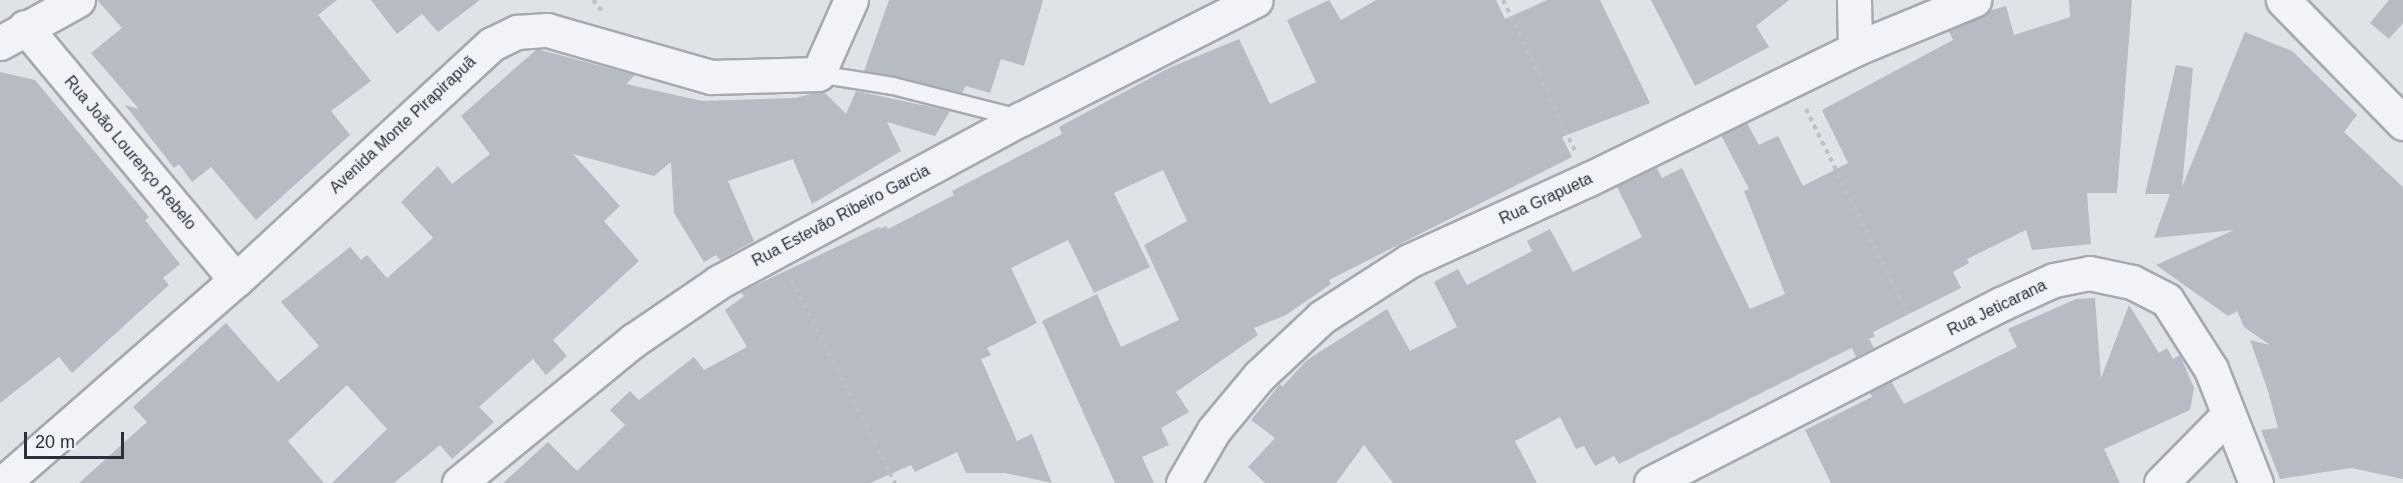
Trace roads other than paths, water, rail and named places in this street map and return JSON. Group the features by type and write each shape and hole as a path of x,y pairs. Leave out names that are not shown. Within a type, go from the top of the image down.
{"street":[{"path":"12,35 78,0"},
{"path":"818,74 851,0"},
{"name":"Rua Estevão Ribeiro Garcia","path":"459,483 634,340 719,282 1021,119 1256,0"},
{"path":"1854,0 1855,49"},
{"name":"Rua Grapueta","path":"1183,483 1214,430 1252,385 1322,317 1409,261 1589,179 1855,49 1974,0"},
{"path":"2277,2 2403,123"},
{"name":"Avenida Monte Pirapirapuã","path":"3,483 236,279 469,62 516,32 547,30 711,77 818,74"},
{"name":"Rua João Lourenço Rebelo","path":"12,35 236,279"},
{"name":"Rua Jeticarana","path":"1651,483 1922,344 2054,280 2089,273 2132,282 2167,300 2189,330 2211,369 2256,483"},
{"path":"2161,483 2228,415"}],"lane":[{"path":"818,74 893,86 1021,119"}]}
